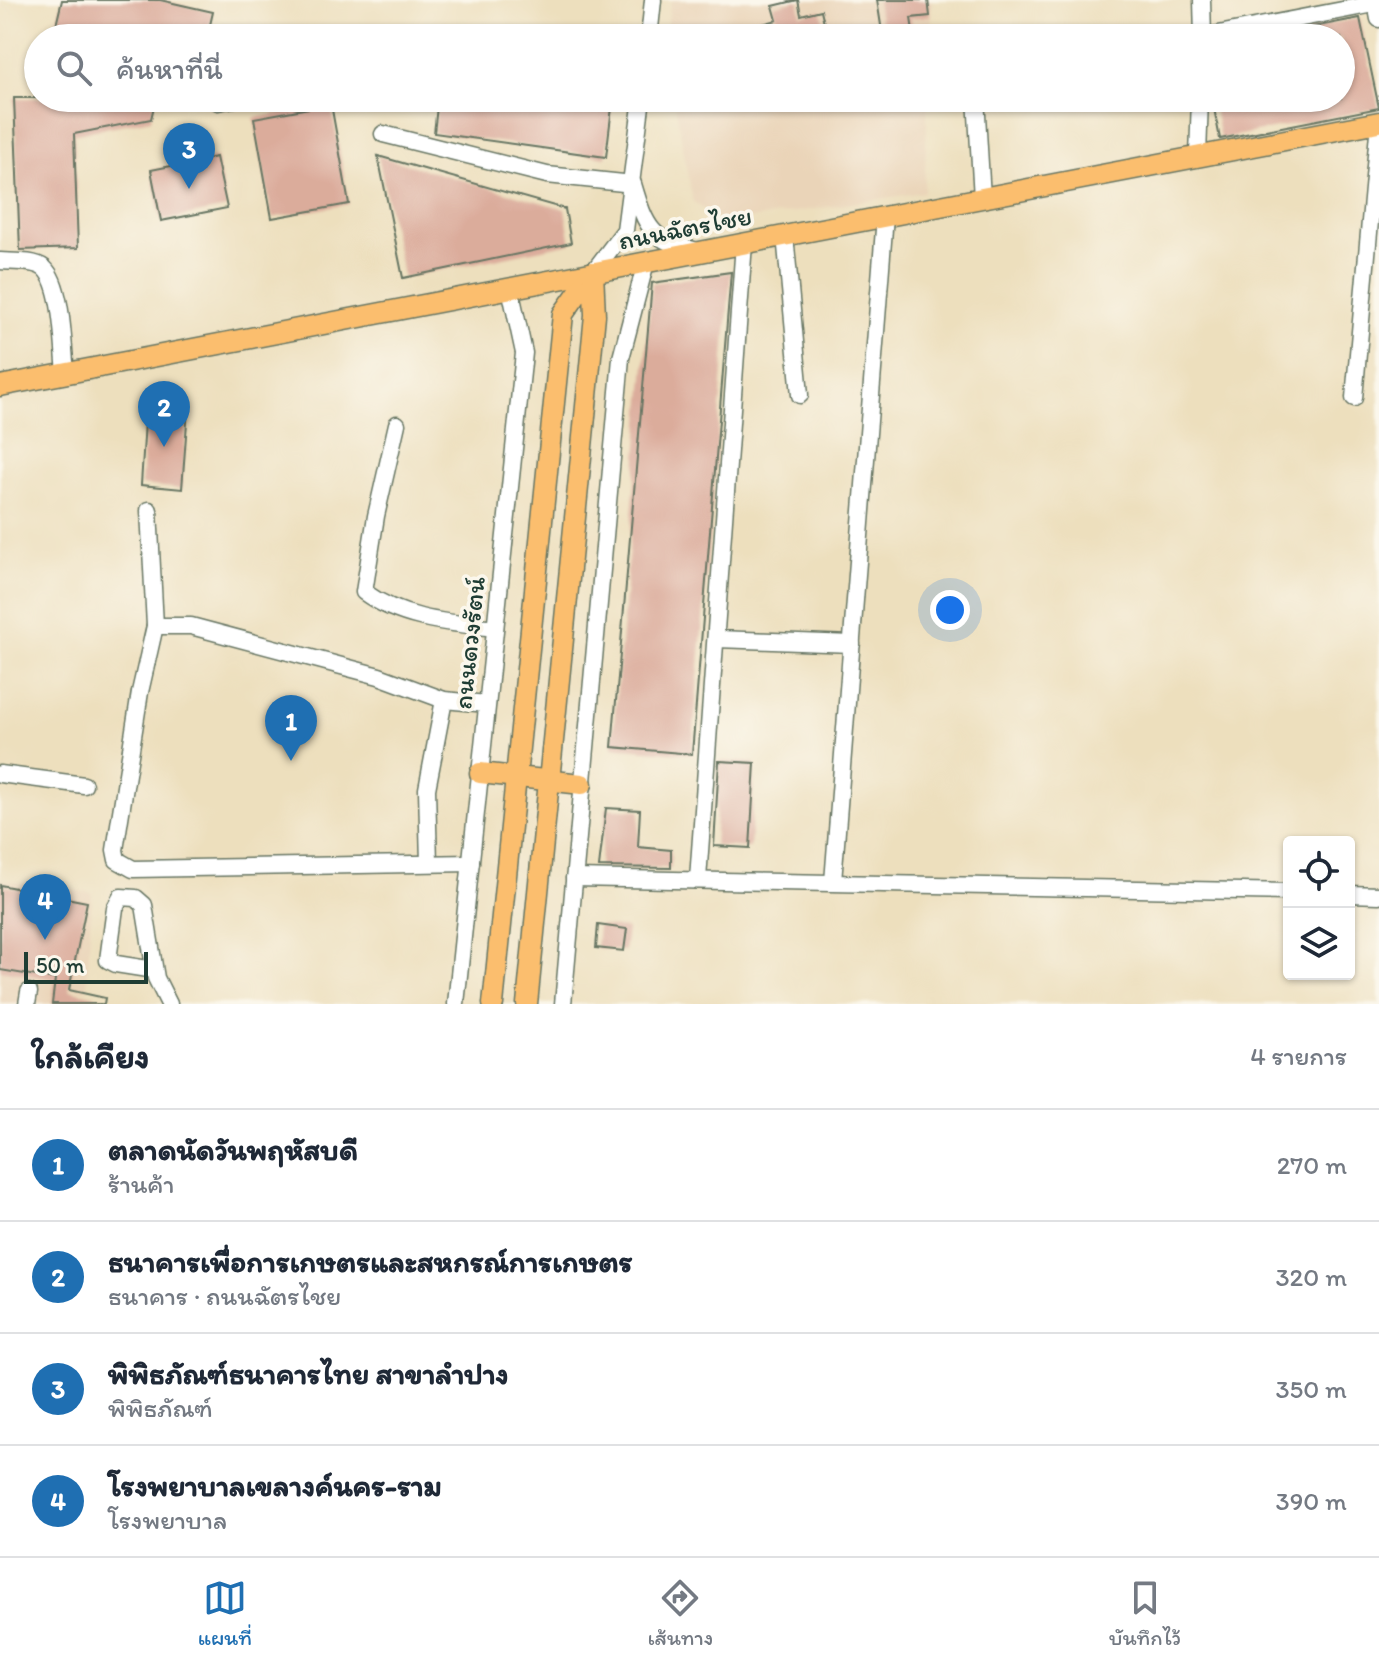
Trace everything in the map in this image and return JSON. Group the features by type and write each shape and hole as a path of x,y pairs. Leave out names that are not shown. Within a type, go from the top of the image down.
{"main road":[{"name":"ถนนฉัตรไชย","path":"0,386 1379,122"},
{"path":"493,1004 563,314 593,272"},
{"path":"527,1004 595,315 593,272"},
{"path":"480,773 582,784"}],"street":[{"path":"650,24 653,0"},
{"path":"1202,0 1203,24"},
{"path":"1255,24 1319,7 1378,8"},
{"path":"593,272 625,230 641,112"},
{"path":"977,112 982,198"},
{"path":"1198,156 1200,112"},
{"path":"1354,398 1379,122"},
{"path":"383,134 547,175 633,184"},
{"path":"633,184 645,225 677,247 700,252"},
{"path":"833,882 885,216"},
{"path":"785,235 800,395"},
{"path":"698,879 744,243"},
{"path":"0,261 35,264 46,269 57,293 66,373"},
{"path":"563,1004 621,358 646,262"},
{"name":"ถนนดวงรัตน์","path":"456,1004 524,353 510,288"},
{"path":"397,424 376,516 364,592 397,610 420,617 495,628"},
{"path":"149,510 155,626 140,692 115,850 117,860 125,866 471,863"},
{"path":"155,626 191,626 379,676 444,700 487,704"},
{"path":"716,639 852,644"},
{"path":"429,863 427,789 444,700"},
{"path":"0,774 84,785"},
{"path":"574,878 1283,892"},
{"path":"1355,894 1379,895"},
{"path":"154,970 110,963 107,957 115,908 121,897 136,898 144,905 154,970 169,1004"}],"shaded area":[{"path":"671,0 932,0 931,24 667,24"},
{"path":"677,112 927,112 924,192 724,223 693,202"},
{"path":"0,880 92,893 87,990 54,987 52,1004 0,1004"}],"building":[{"path":"62,0 160,0 213,12 210,24 56,24"},
{"path":"798,0 801,15 821,10 824,24 763,24 777,20 773,6"},
{"path":"877,0 928,0 930,16 911,18 912,24 881,24"},
{"path":"1360,18 1379,108 1220,139 1215,112 1355,112 1355,24 1329,24"},
{"path":"14,98 24,98 24,112 153,112 151,119 74,134 78,248 20,250"},
{"path":"287,112 332,112 349,204 272,218 254,118"},
{"path":"436,112 611,112 606,157 434,133"},
{"path":"378,156 565,209 571,243 403,278"},
{"path":"216,157 227,208 161,221 151,170"},
{"path":"731,272 692,754 612,747 652,283"},
{"path":"146,405 188,409 182,489 141,485"},
{"path":"719,761 755,763 750,848 714,846"},
{"path":"606,808 640,810 638,847 671,850 671,868 599,867"},
{"path":"0,885 87,902 69,990 105,998 104,1004 52,1004 55,979 0,970"},
{"path":"598,925 627,929 624,951 596,948"}],"place":[{"name":"พิพิธภัณฑ์ธนาคารไทย สาขาลำปาง","path":"189,189"},
{"name":"ธนาคารเพื่อการเกษตรและสหกรณ์การเกษตร","path":"164,447"},
{"name":"ตลาดนัดวันพฤหัสบดี","path":"291,761"},
{"name":"โรงพยาบาลเขลางค์นคร-ราม","path":"45,940"}]}
